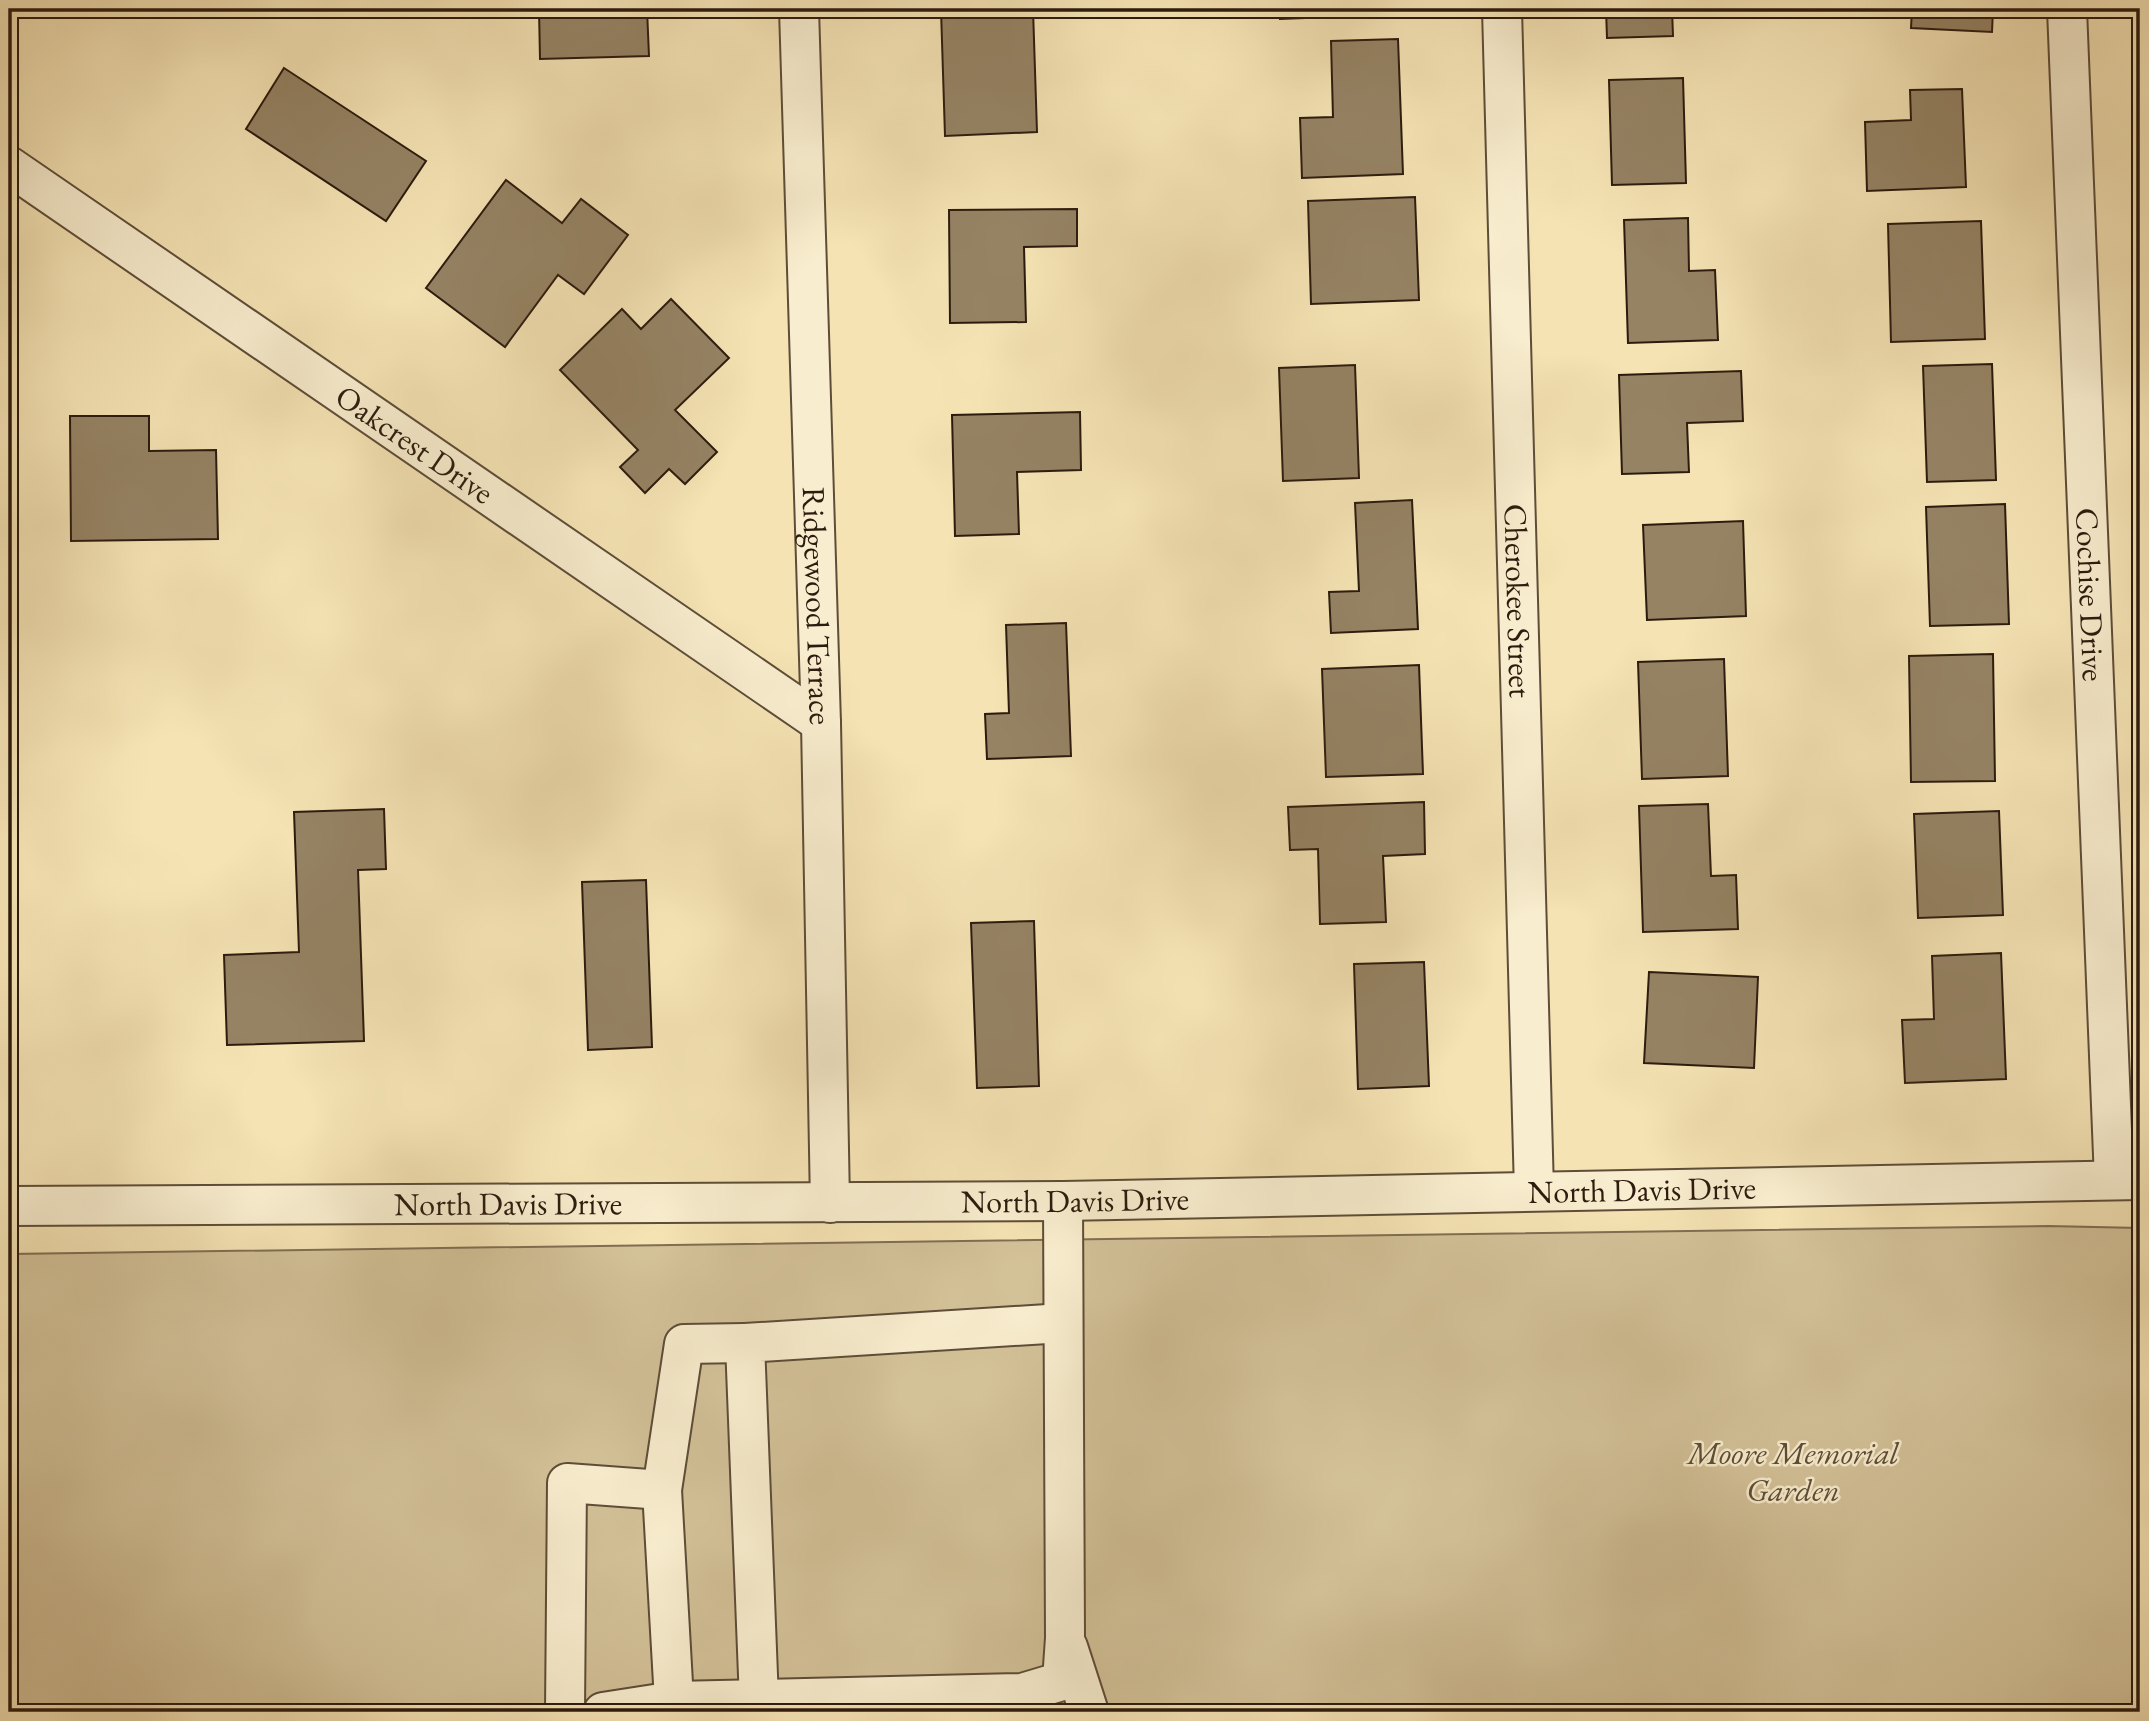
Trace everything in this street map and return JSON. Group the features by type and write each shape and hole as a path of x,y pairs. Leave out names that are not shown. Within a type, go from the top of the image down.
{"street":[{"name":"Ridgewood Terrace","path":"799,9 821,723 830,1203"},
{"name":"Cherokee Street","path":"1502,9 1534,1191"},
{"name":"Cochise Drive","path":"2067,9 2127,1180"},
{"name":"Oakcrest Drive","path":"9,166 821,723"},
{"name":"North Davis Drive","path":"9,1206 1063,1201 2127,1180"},
{"path":"603,1712 674,1701 1022,1693 1062,1681 1065,1638 1063,1201"},
{"path":"674,1701 662,1490 684,1344 745,1343 1063,1323"},
{"path":"745,1343 759,1701"},
{"path":"565,1712 566,1483 662,1490"},
{"path":"1065,1638 1088,1712"}],"green space":[{"name":"Moore Memorial Garden","path":"2048,1226 2140,1228 2140,1712 9,1712 9,1254"}],"building":[{"path":"539,9 647,9 649,56 540,59"},
{"path":"1033,9 1037,132 945,136 941,10"},
{"path":"1280,9 1357,9 1358,16 1280,19"},
{"path":"1606,9 1672,9 1673,36 1607,38"},
{"path":"1912,9 1993,9 1992,32 1911,28"},
{"path":"1398,39 1403,174 1302,178 1300,118 1333,117 1331,41"},
{"path":"284,68 426,161 386,221 246,129"},
{"path":"1683,78 1686,183 1612,185 1609,80"},
{"path":"1962,89 1966,187 1867,191 1865,122 1911,120 1910,90"},
{"path":"506,180 562,223 581,199 628,235 584,294 558,275 505,347 426,288"},
{"path":"1415,197 1419,300 1311,304 1308,201"},
{"path":"1077,209 1077,246 1024,247 1026,322 950,323 949,210"},
{"path":"1688,218 1689,271 1715,270 1718,340 1628,343 1624,220"},
{"path":"1981,221 1985,339 1891,342 1888,224"},
{"path":"671,299 729,358 675,410 717,452 685,484 669,469 645,493 620,467 638,450 560,370 622,309 641,329"},
{"path":"1992,364 1996,480 1927,482 1923,366"},
{"path":"1355,365 1359,478 1283,481 1279,368"},
{"path":"1741,371 1743,421 1687,423 1689,472 1622,474 1619,375"},
{"path":"1080,412 1081,470 1017,472 1019,534 955,536 952,415"},
{"path":"70,416 149,416 149,451 216,450 218,539 71,541"},
{"path":"1412,500 1418,629 1331,633 1329,592 1359,591 1355,503"},
{"path":"2005,504 2009,624 1930,626 1926,507"},
{"path":"1743,521 1746,616 1647,620 1643,525"},
{"path":"1066,623 1071,756 987,759 985,714 1009,713 1006,625"},
{"path":"1993,654 1995,781 1911,782 1909,656"},
{"path":"1724,659 1728,776 1642,779 1638,662"},
{"path":"1419,665 1423,774 1326,777 1322,669"},
{"path":"1424,802 1425,854 1383,856 1386,922 1320,924 1318,849 1290,850 1288,807"},
{"path":"1708,804 1711,876 1736,875 1738,929 1643,932 1639,806"},
{"path":"384,809 386,869 358,870 364,1041 227,1045 224,955 299,952 294,812"},
{"path":"1999,811 2003,915 1918,918 1914,814"},
{"path":"646,880 652,1047 588,1050 582,882"},
{"path":"1034,921 1039,1086 977,1088 971,923"},
{"path":"2001,953 2006,1079 1905,1083 1902,1020 1934,1019 1932,956"},
{"path":"1424,962 1429,1086 1358,1089 1354,964"},
{"path":"1649,972 1758,977 1754,1068 1644,1063"}]}
